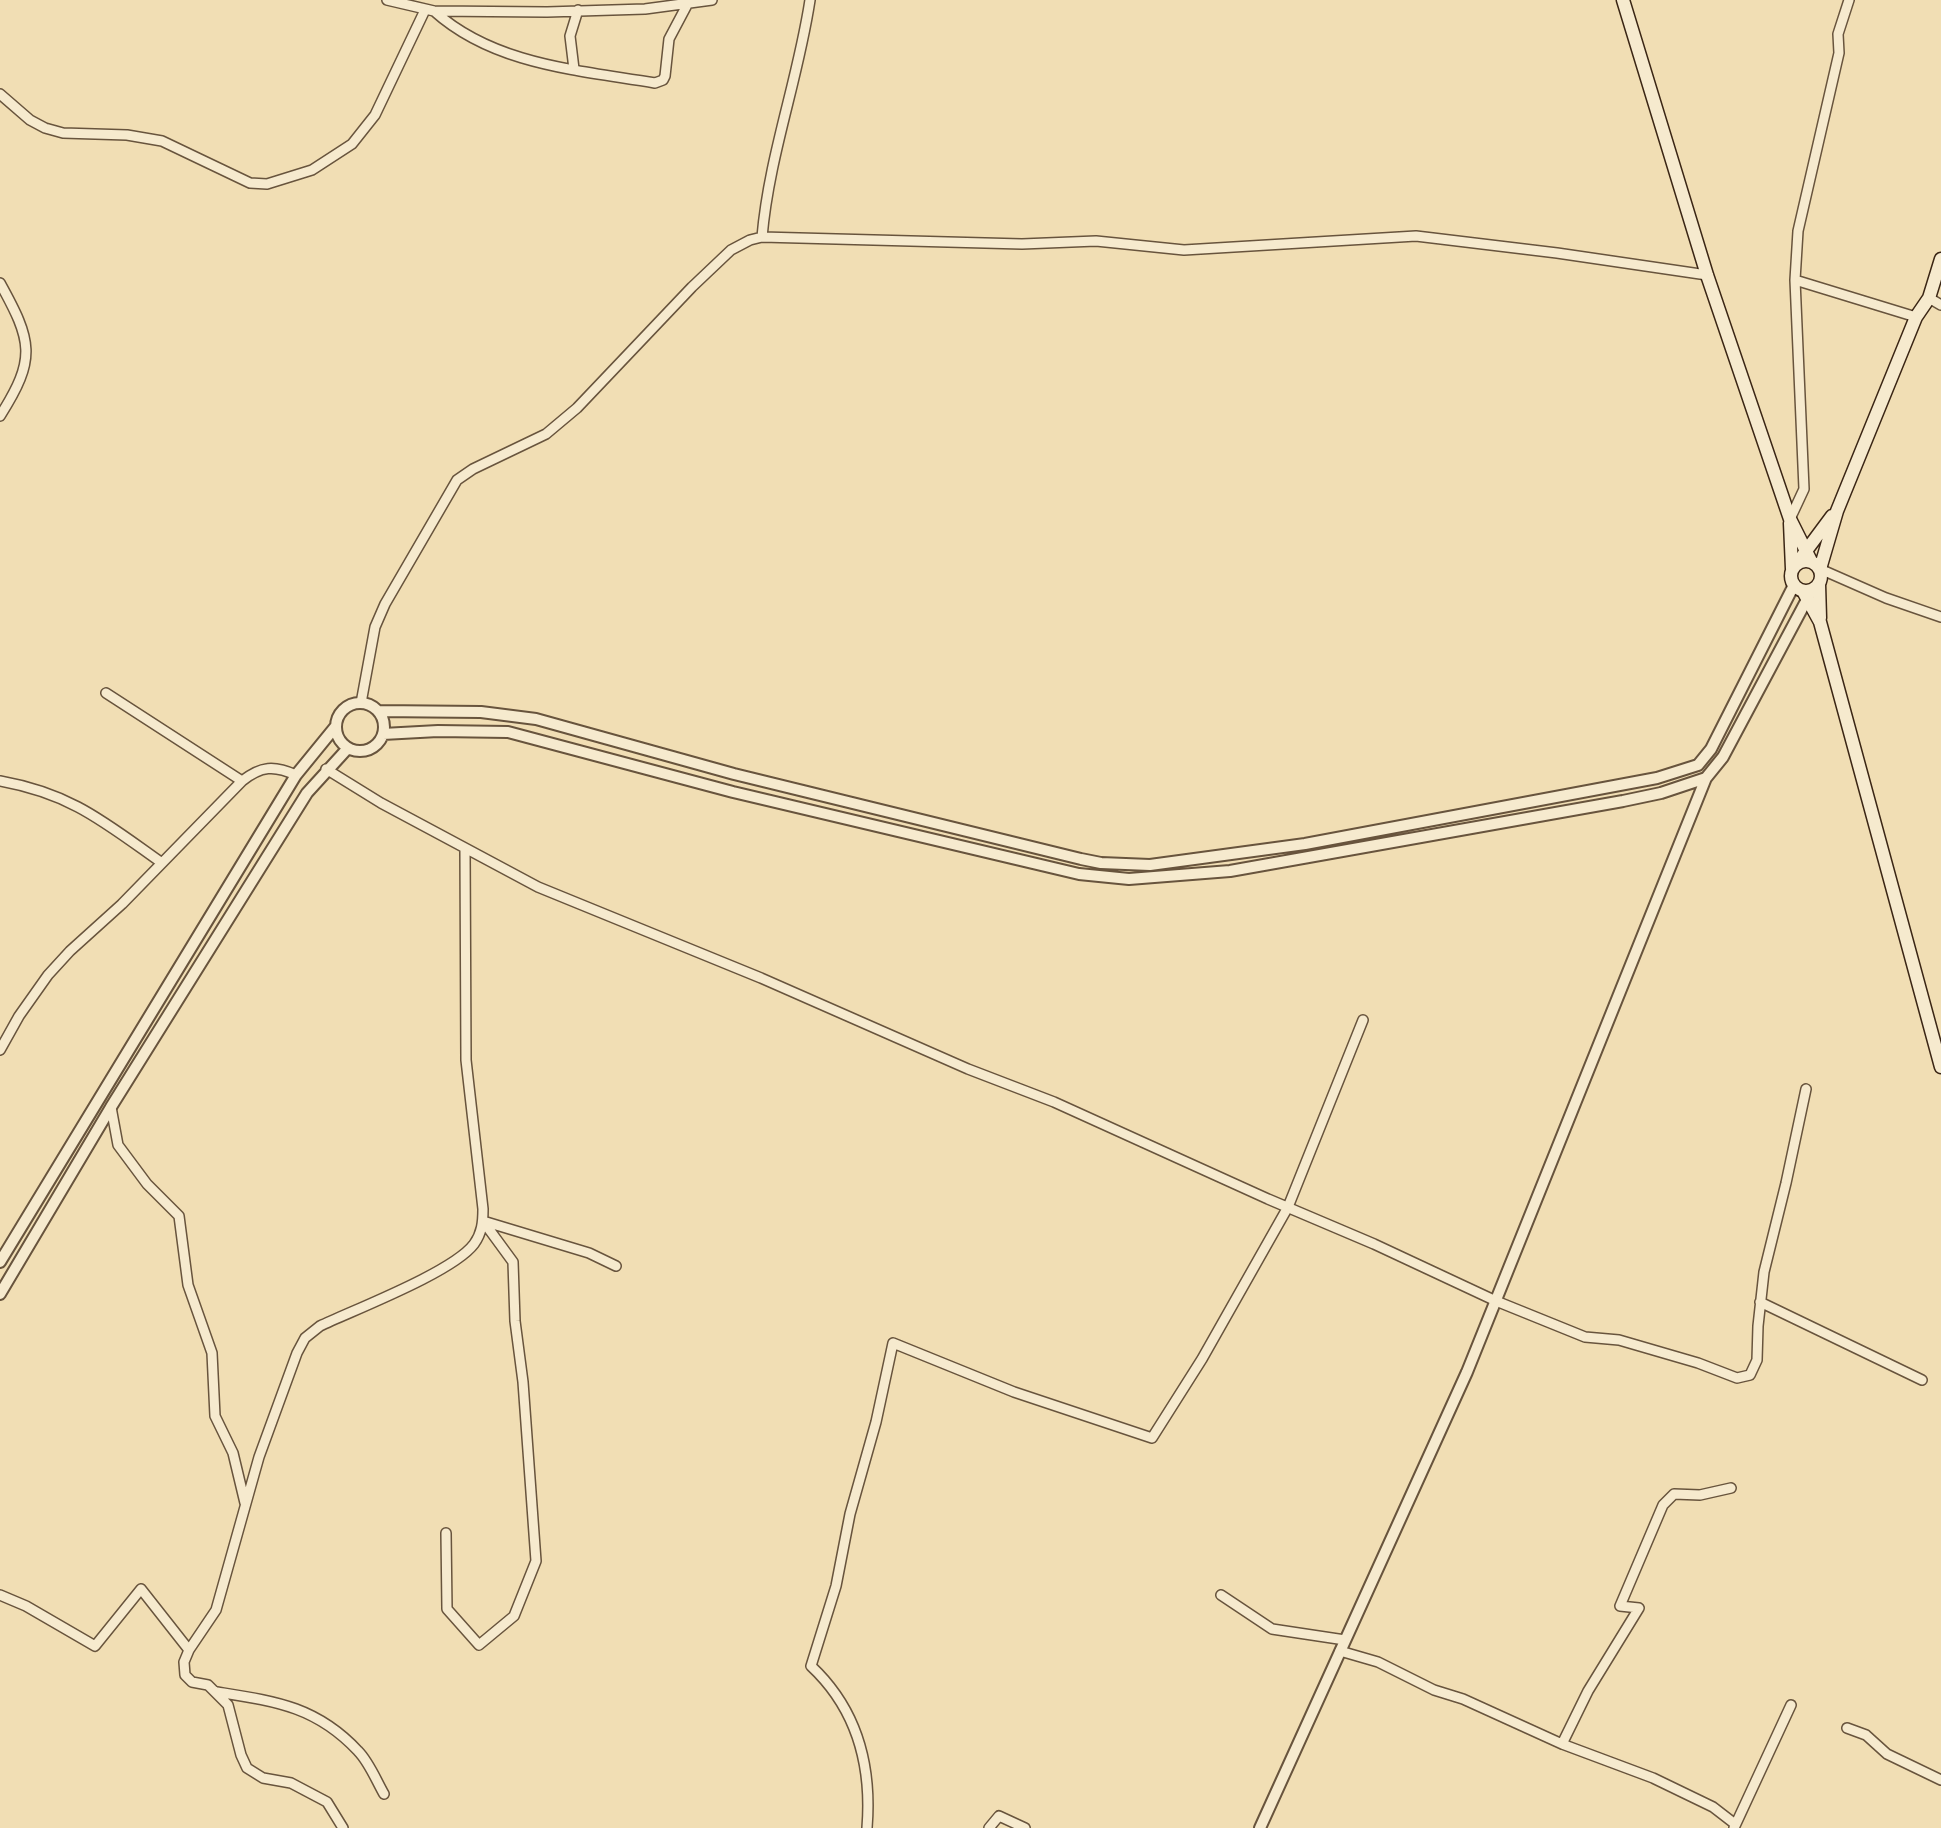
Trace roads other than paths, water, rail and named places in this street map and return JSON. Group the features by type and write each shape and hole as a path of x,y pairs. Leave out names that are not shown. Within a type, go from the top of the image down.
{"main road":[{"path":"1623,0 1707,275 1805,565"},
{"path":"1820,622 1807,589 1791,574 1805,565 1837,511 1916,317 1929,298 1941,259"},
{"path":"1806,548 1837,511"},
{"path":"1790,519 1806,548 1807,589 1820,622 1941,1067"}],"street":[{"path":"387,0 429,10 578,10 617,5 687,5 712,0"},
{"path":"762,237 769,180 803,47 810,0"},
{"path":"1790,519 1804,489 1795,280 1798,231 1839,53 1838,34 1849,0"},
{"path":"429,10 463,33 516,57 540,64 655,83 663,80 669,39 687,5"},
{"path":"0,94 30,120 45,128 63,133 127,135 162,141 250,183 275,183 312,170 352,144 375,115 429,10"},
{"path":"574,69 570,36 578,10"},
{"path":"361,703 375,627 385,604 457,480 473,469 546,434 577,408 692,287 731,250 750,240 762,237 947,243 1096,241 1184,250 1416,236 1557,253 1707,275"},
{"path":"1795,280 1916,317"},
{"path":"0,283 21,322 27,341 27,358 17,386 0,416"},
{"path":"1929,298 1941,305"},
{"path":"1805,565 1886,598 1941,617"},
{"path":"0,1262 296,775 336,726 344,710 361,703 378,711 481,712 536,719 734,774 1081,859 1101,863 1150,865 1305,844 1621,786 1698,765 1711,749 1807,589"},
{"path":"1260,1828 1467,1372 1706,778 1724,757 1807,589"},
{"path":"106,693 242,781"},
{"path":"336,726 339,739 348,748 360,752 372,748 384,734 384,722 378,711"},
{"path":"384,734 438,731 508,732 745,795 1079,874 1129,879 1230,871 1308,859 1623,801 1661,793 1706,778"},
{"path":"0,1294 111,1107 301,803 326,769 348,748"},
{"path":"0,1050 18,1016 48,975 242,781 266,767 280,767 296,775"},
{"path":"326,769 465,850 538,887 761,978 968,1069 1054,1102 1374,1244 1496,1301 1585,1336 1619,1340 1698,1363 1737,1378 1750,1375 1757,1360 1764,1272 1806,1089"},
{"path":"0,781 35,789 85,809 162,863"},
{"path":"343,1828 327,1802 291,1783 263,1778 247,1768 241,1755 228,1705 208,1685 192,1682 185,1674 184,1662 189,1650 216,1610 245,1503 297,1353 305,1338 320,1326 449,1266 473,1245 483,1221 466,1060 465,850"},
{"path":"867,1828 869,1778 860,1741 826,1680 811,1666 836,1586 850,1514 876,1422 893,1343 1014,1392 1152,1438 1202,1359 1288,1207 1363,1020"},
{"path":"111,1107 118,1145 147,1184 179,1216 188,1285 212,1353 215,1416 233,1453 245,1503"},
{"path":"483,1221 589,1253 616,1266"},
{"path":"446,1533 447,1609 479,1645 514,1616 536,1561 524,1393 515,1320 513,1262 483,1221"},
{"path":"1760,1302 1922,1380"},
{"path":"1562,1744 1588,1691 1639,1608 1620,1606 1663,1505 1674,1494 1700,1495 1731,1488"},
{"path":"0,1595 26,1606 95,1646 141,1589 189,1650"},
{"path":"1221,1595 1272,1629 1345,1640"},
{"path":"1340,1651 1378,1662 1434,1690 1463,1699 1562,1744 1653,1778 1713,1807 1735,1826 1791,1705"},
{"path":"217,1692 284,1703 321,1719 359,1752 384,1794"},
{"path":"1847,1728 1866,1735 1887,1755 1941,1780"},
{"path":"989,1828 999,1816 1025,1828"}]}
